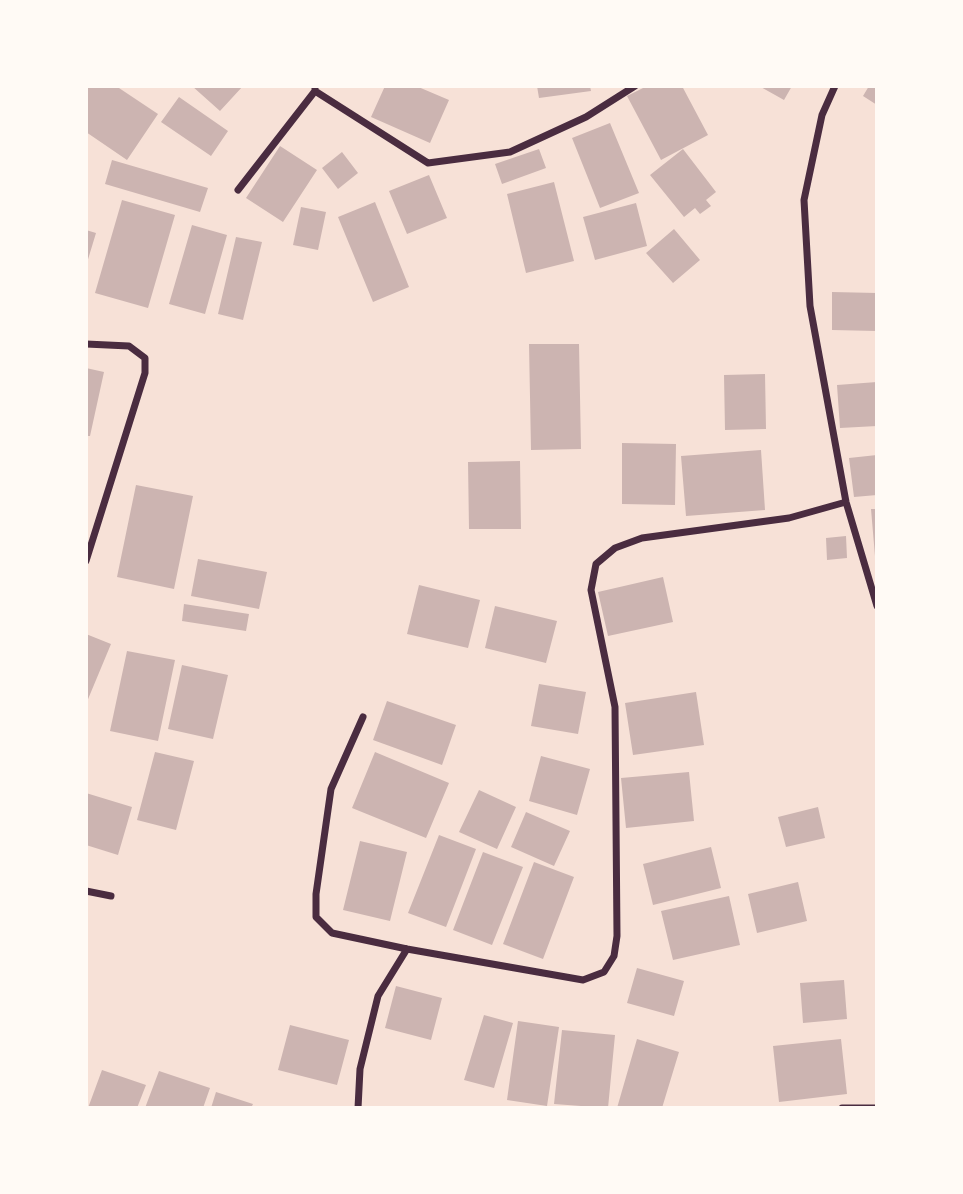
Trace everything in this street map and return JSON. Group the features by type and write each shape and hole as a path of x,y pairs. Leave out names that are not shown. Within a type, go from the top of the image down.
{"street":[{"path":"238,190 315,88 428,163 510,152 586,117 635,86"},
{"path":"835,86 822,115 804,200 810,306 846,502 877,606"},
{"path":"86,344 129,346 145,358 141,386 86,561"},
{"path":"363,717 331,789 316,894 316,917 332,933 407,949 583,980 604,972 614,956 617,936 615,707 591,590 596,564 615,548 642,538 789,518 846,502"},
{"path":"86,891 111,896"},
{"path":"358,1108 360,1069 378,996 407,949"},
{"path":"842,1108 877,1108"}],"building":[{"path":"86,86 116,86 158,114 127,160 86,132"},
{"path":"192,86 243,86 220,111"},
{"path":"385,86 416,86 449,100 430,143 371,117"},
{"path":"537,86 590,86 591,91 539,98"},
{"path":"647,86 682,86 708,135 661,160 627,96"},
{"path":"759,86 792,86 784,100"},
{"path":"869,86 877,86 877,105 863,96"},
{"path":"179,97 228,131 211,156 161,122"},
{"path":"610,123 639,193 600,208 572,138"},
{"path":"280,146 317,170 283,222 246,198"},
{"path":"539,149 546,168 502,184 495,164"},
{"path":"683,149 716,192 706,200 711,206 700,214 695,208 684,217 650,175"},
{"path":"342,152 358,173 338,189 322,168"},
{"path":"112,160 208,188 200,212 105,184"},
{"path":"429,175 447,218 407,234 389,191"},
{"path":"554,182 574,261 526,273 507,194"},
{"path":"122,200 175,215 148,308 95,293"},
{"path":"375,202 409,287 373,302 338,217"},
{"path":"636,203 647,246 595,260 583,217"},
{"path":"301,207 326,212 318,250 293,245"},
{"path":"192,225 227,235 205,314 169,304"},
{"path":"674,229 700,260 673,283 646,253"},
{"path":"86,230 96,233 86,266"},
{"path":"236,237 262,242 243,320 218,314"},
{"path":"832,292 877,293 877,331 832,330"},
{"path":"529,344 579,344 581,449 531,450"},
{"path":"86,368 104,372 90,436 86,436"},
{"path":"765,374 766,429 725,430 724,375"},
{"path":"877,382 877,426 840,428 837,385"},
{"path":"622,443 676,444 675,505 622,504"},
{"path":"761,450 765,510 686,516 681,456"},
{"path":"877,455 877,495 854,497 849,458"},
{"path":"520,461 521,529 469,529 468,462"},
{"path":"136,485 193,496 174,589 117,577"},
{"path":"871,509 877,509 877,556 875,556"},
{"path":"846,536 847,558 827,560 826,538"},
{"path":"198,559 267,572 259,609 191,596"},
{"path":"663,577 673,622 608,636 598,592"},
{"path":"419,585 480,600 468,648 407,634"},
{"path":"184,604 249,614 246,631 182,621"},
{"path":"495,606 557,621 546,663 485,648"},
{"path":"86,634 111,644 86,704"},
{"path":"127,651 175,660 158,741 110,731"},
{"path":"182,665 228,675 213,739 168,729"},
{"path":"539,684 586,692 578,734 531,726"},
{"path":"696,692 704,745 633,755 625,703"},
{"path":"387,701 456,725 442,765 373,740"},
{"path":"155,752 194,761 176,830 137,820"},
{"path":"375,752 449,783 426,838 352,808"},
{"path":"541,756 590,769 577,815 529,801"},
{"path":"689,772 694,821 626,828 621,778"},
{"path":"479,790 516,807 497,849 459,832"},
{"path":"86,793 132,807 118,855 86,845"},
{"path":"818,807 825,838 786,847 778,817"},
{"path":"526,812 570,831 554,866 511,847"},
{"path":"439,835 476,849 446,927 408,913"},
{"path":"360,841 407,852 390,921 343,910"},
{"path":"711,847 721,888 653,905 643,864"},
{"path":"483,852 523,867 492,945 453,930"},
{"path":"534,862 574,877 543,959 503,944"},
{"path":"798,882 807,921 757,933 748,894"},
{"path":"729,896 740,945 673,960 661,911"},
{"path":"637,968 684,981 674,1016 627,1003"},
{"path":"844,980 847,1019 803,1023 800,983"},
{"path":"396,986 442,998 431,1040 385,1028"},
{"path":"484,1015 513,1023 494,1088 464,1080"},
{"path":"518,1021 559,1027 547,1106 507,1100"},
{"path":"290,1025 349,1040 337,1085 278,1070"},
{"path":"562,1030 615,1035 608,1108 554,1104"},
{"path":"637,1039 679,1052 662,1108 617,1108"},
{"path":"841,1039 847,1094 779,1102 773,1046"},
{"path":"102,1070 146,1085 137,1108 88,1108"},
{"path":"159,1071 210,1088 203,1108 145,1108"},
{"path":"216,1092 253,1104 251,1108 211,1108"}]}
